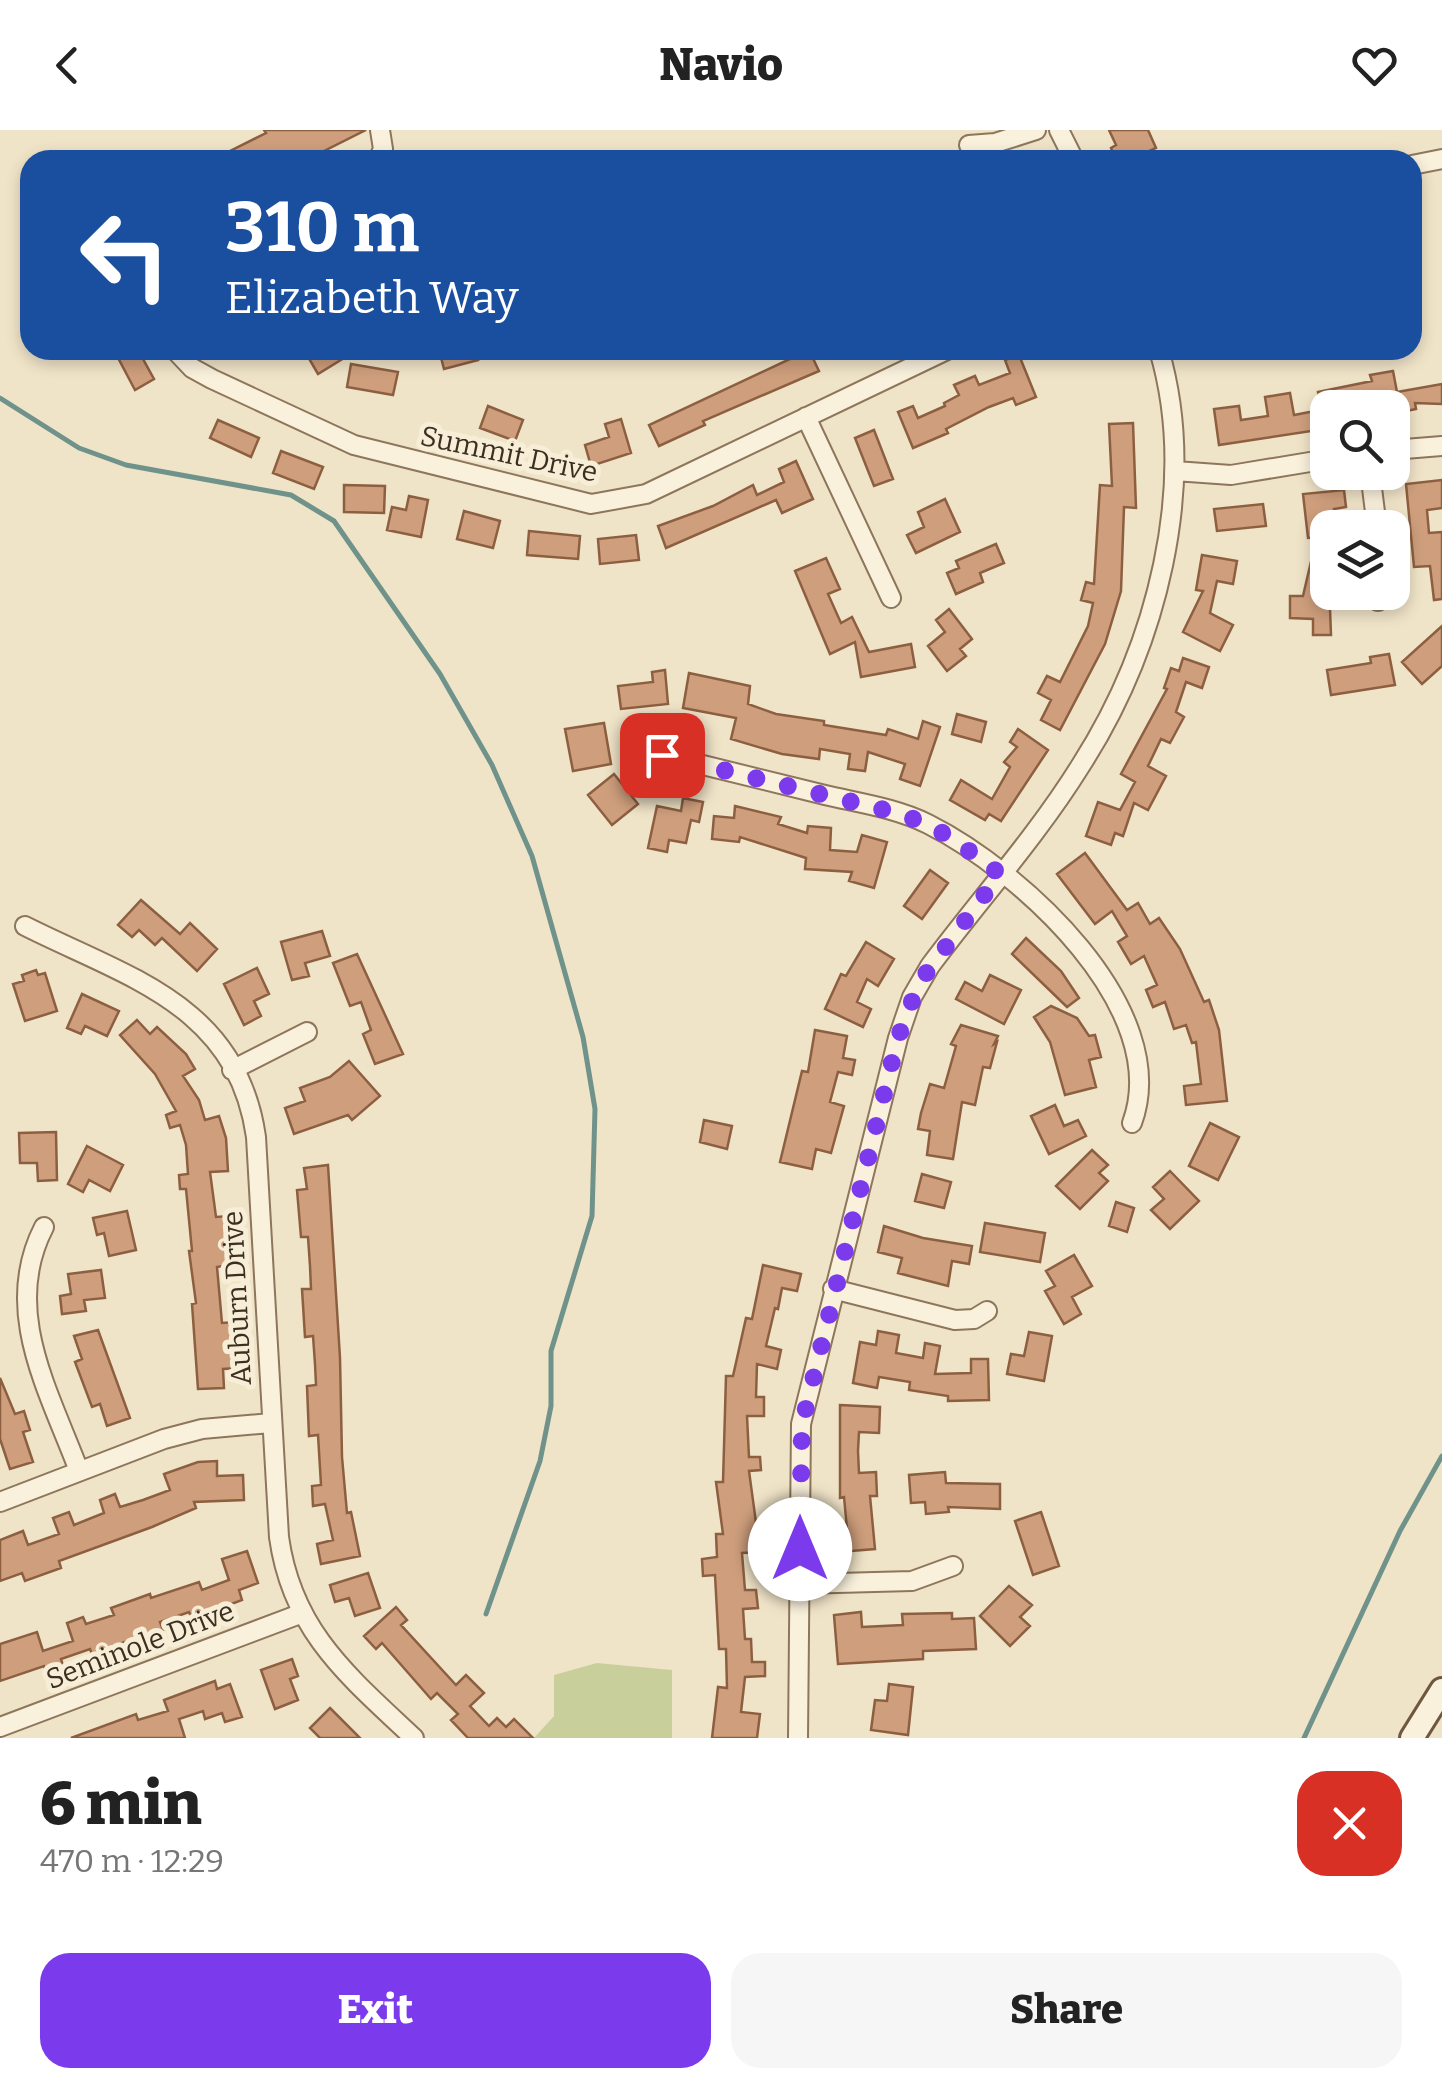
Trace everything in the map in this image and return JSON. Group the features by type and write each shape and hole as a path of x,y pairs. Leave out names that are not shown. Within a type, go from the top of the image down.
{"main road":[{"path":"1412,1738 1442,1690"}],"street":[{"path":"969,144 995,142 1036,130"},
{"name":"Summit Drive","path":"184,360 212,380 354,446 583,503 612,502 646,494 925,360"},
{"path":"798,1738 802,1424 906,1011 930,966 1083,762 1129,672 1164,552 1175,471 1174,422 1161,360"},
{"path":"806,417 892,598"},
{"path":"1410,449 1442,446"},
{"path":"1175,471 1231,475 1310,463"},
{"path":"662,755 905,815 949,836 1000,874 1078,943 1110,991 1140,1074 1140,1102 1132,1123"},
{"name":"Auburn Drive","path":"25,926 167,994 208,1033 232,1070 251,1111 256,1137 281,1553 300,1614 349,1678 414,1738"},
{"path":"232,1070 307,1032"},
{"path":"44,1227 27,1269 24,1313 30,1340 79,1471"},
{"path":"834,1288 955,1320 974,1320 986,1311"},
{"path":"0,1502 183,1434 271,1423"},
{"path":"800,1584 912,1580 953,1566"},
{"name":"Seminole Drive","path":"0,1727 300,1614"}],"green space":[{"path":"597,1663 672,1670 672,1738 534,1738 554,1716 554,1675"}],"building":[{"path":"264,130 366,130 326,150 232,150 266,133"},
{"path":"1109,130 1148,130 1156,148 1112,150 1116,145"},
{"path":"119,360 144,360 154,379 135,390"},
{"path":"310,360 341,360 318,374"},
{"path":"442,360 478,360 444,369"},
{"path":"788,360 814,360 819,371 703,421 705,425 659,446 649,425"},
{"path":"1005,360 1021,360 1036,397 1016,405 1013,398 989,407 946,429 948,433 913,448 898,412 913,406 918,418 959,395 954,385 975,376 979,385 1010,373"},
{"path":"351,364 398,372 393,395 347,387"},
{"path":"1393,371 1397,390 1328,390 1372,381 1370,375"},
{"path":"1442,384 1442,404 1415,403 1416,409 1410,410 1408,390"},
{"path":"1290,393 1294,415 1310,412 1310,431 1219,445 1214,409 1239,406 1241,420 1268,416 1265,397"},
{"path":"488,406 523,420 515,441 480,428"},
{"path":"621,419 631,453 591,466 585,445 609,437 605,424"},
{"path":"218,420 259,438 251,457 210,438"},
{"path":"1133,423 1136,508 1124,507 1121,591 1105,644 1060,730 1041,720 1051,700 1038,693 1047,676 1060,682 1088,626 1093,603 1081,600 1086,582 1094,584 1100,485 1112,486 1109,424"},
{"path":"874,430 893,479 874,486 855,438"},
{"path":"281,451 323,467 314,489 273,473"},
{"path":"796,461 813,499 782,513 776,500 666,548 658,526 713,506 753,485 757,495 784,482 779,469"},
{"path":"1442,480 1442,508 1427,510 1429,533 1442,532 1442,599 1434,600 1430,566 1414,567 1407,490 1410,490 1410,484"},
{"path":"344,485 385,486 384,513 344,512"},
{"path":"1344,490 1346,507 1310,510 1308,538 1303,494"},
{"path":"409,496 428,500 421,537 387,530 392,507 406,510"},
{"path":"945,499 960,532 916,553 907,535 924,527 918,512"},
{"path":"1263,504 1266,526 1217,531 1214,509"},
{"path":"464,511 500,521 493,548 457,539"},
{"path":"529,531 580,536 578,559 527,555"},
{"path":"636,535 639,560 600,564 598,539"},
{"path":"996,544 1004,563 980,573 983,582 956,594 947,573 959,568 956,561"},
{"path":"1202,555 1237,561 1233,584 1217,581 1210,613 1233,625 1220,651 1183,632 1203,591 1196,590"},
{"path":"826,558 840,589 828,594 841,623 852,617 869,652 911,644 915,667 861,677 855,642 830,654 795,571"},
{"path":"1310,566 1310,610 1330,610 1331,635 1313,635 1313,619 1290,618 1290,596 1303,596"},
{"path":"949,609 972,639 960,649 966,656 947,671 928,646 945,632 936,620"},
{"path":"1442,626 1442,666 1422,684 1402,662"},
{"path":"1389,654 1395,685 1331,695 1327,670 1371,663 1370,657"},
{"path":"1183,658 1209,667 1202,688 1186,682 1176,712 1184,717 1170,743 1161,739 1148,766 1166,776 1148,810 1134,803 1123,836 1115,833 1111,845 1086,836 1098,802 1120,810 1135,782 1121,774 1167,689 1164,688 1171,668 1179,671"},
{"path":"665,670 668,704 621,709 618,686 653,682 652,672"},
{"path":"689,673 750,686 748,704 776,714 824,721 824,725 886,735 888,729 918,739 923,721 940,727 920,786 900,779 905,764 868,752 865,771 848,769 850,754 820,749 819,759 782,754 731,739 736,718 683,708"},
{"path":"957,714 986,722 981,742 952,734"},
{"path":"604,723 611,764 573,771 565,729"},
{"path":"1018,729 1048,750 1001,821 989,814 985,820 950,800 961,780 992,799 1010,767 1004,762 1017,747 1010,742"},
{"path":"614,774 638,804 612,825 588,795"},
{"path":"683,798 703,802 699,822 691,820 686,843 669,840 667,852 648,848 657,806 681,811"},
{"path":"735,806 781,817 778,824 807,833 808,826 831,828 830,850 857,852 862,835 887,842 874,888 849,881 852,872 805,869 806,858 740,837 739,842 712,839 714,816 734,818"},
{"path":"1085,853 1127,910 1138,903 1150,924 1159,918 1180,949 1204,1002 1209,1000 1219,1030 1227,1101 1186,1105 1184,1086 1201,1084 1196,1042 1192,1043 1186,1025 1174,1029 1165,1002 1153,1007 1146,990 1157,985 1144,956 1131,964 1118,942 1127,936 1112,911 1095,924 1057,874"},
{"path":"930,870 948,883 922,919 904,906"},
{"path":"141,900 180,934 190,923 217,949 197,971 162,938 155,945 139,930 132,937 118,925"},
{"path":"322,931 330,956 305,963 309,976 292,980 281,942"},
{"path":"1026,938 1061,971 1079,998 1067,1007 1012,954"},
{"path":"866,942 894,959 878,986 867,979 857,1002 871,1009 863,1027 825,1009 841,974 846,976"},
{"path":"357,954 403,1054 375,1064 363,1034 371,1030 361,1002 350,1006 333,963"},
{"path":"257,968 269,994 254,1001 261,1016 244,1025 224,984"},
{"path":"36,970 38,975 45,973 57,1011 25,1021 13,984 24,981 22,975"},
{"path":"990,975 1021,990 1004,1024 956,999 965,982 982,991"},
{"path":"82,994 119,1011 107,1036 85,1026 81,1034 67,1028"},
{"path":"1051,1006 1077,1018 1089,1036 1095,1035 1101,1057 1089,1060 1096,1087 1065,1095 1050,1042 1034,1017"},
{"path":"137,1020 150,1034 157,1027 186,1054 195,1069 183,1076 199,1100 205,1120 219,1116 226,1138 228,1171 210,1172 216,1217 230,1216 234,1264 217,1267 222,1323 235,1322 237,1340 238,1368 223,1369 224,1388 198,1389 192,1251 186,1189 180,1189 179,1175 188,1174 186,1145 180,1125 170,1128 166,1115 176,1111 155,1074 120,1035"},
{"path":"961,1025 998,1036 994,1044 997,1042 990,1068 983,1067 975,1105 962,1102 953,1159 927,1155 930,1131 918,1129 921,1113 930,1084 944,1088 956,1046 951,1044"},
{"path":"815,1030 847,1036 843,1058 855,1060 852,1075 838,1072 830,1102 844,1106 831,1153 816,1149 812,1169 780,1162 802,1071 808,1072"},
{"path":"349,1061 380,1096 352,1120 348,1115 294,1134 285,1108 305,1101 300,1088 330,1077"},
{"path":"1055,1105 1064,1126 1078,1120 1086,1136 1049,1154 1031,1116"},
{"path":"704,1120 732,1126 727,1149 700,1142"},
{"path":"1210,1123 1239,1137 1218,1180 1189,1166"},
{"path":"56,1132 57,1180 38,1181 37,1163 20,1163 19,1133"},
{"path":"87,1146 123,1165 110,1191 89,1180 83,1192 68,1184"},
{"path":"1092,1150 1108,1165 1099,1173 1108,1181 1080,1209 1056,1186"},
{"path":"328,1165 342,1457 347,1513 351,1512 360,1556 321,1564 317,1544 333,1540 325,1504 313,1506 312,1486 321,1485 318,1435 309,1436 307,1386 316,1385 315,1364 313,1336 305,1337 302,1289 311,1289 310,1266 308,1237 301,1237 297,1190 307,1189 304,1168"},
{"path":"1170,1171 1199,1201 1170,1229 1151,1210 1164,1199 1153,1187"},
{"path":"922,1174 951,1182 944,1208 915,1201"},
{"path":"1116,1202 1134,1208 1127,1232 1109,1226"},
{"path":"127,1211 136,1250 109,1256 104,1233 97,1235 93,1218"},
{"path":"985,1223 1045,1233 1040,1262 980,1252"},
{"path":"884,1226 923,1238 972,1246 969,1264 952,1261 948,1286 898,1273 902,1258 878,1252"},
{"path":"1074,1255 1092,1286 1072,1297 1081,1314 1064,1324 1045,1291 1055,1286 1046,1271"},
{"path":"763,1265 801,1274 797,1291 782,1288 778,1309 775,1308 766,1346 781,1350 777,1369 757,1364 756,1397 764,1397 764,1416 747,1416 749,1457 760,1457 761,1470 749,1471 760,1552 742,1553 745,1590 756,1590 758,1608 743,1609 745,1639 751,1639 752,1662 765,1662 765,1676 745,1677 741,1712 760,1714 757,1738 712,1738 718,1687 727,1688 726,1649 719,1649 715,1575 703,1576 702,1559 717,1557 716,1534 723,1534 716,1482 723,1482 726,1376 733,1376 746,1318 752,1319"},
{"path":"101,1270 105,1298 84,1300 86,1311 62,1314 60,1296 71,1294 68,1274"},
{"path":"98,1330 130,1418 107,1426 100,1404 92,1407 75,1362 82,1359 74,1336"},
{"path":"878,1331 899,1335 896,1353 923,1358 925,1343 940,1346 935,1374 971,1373 971,1359 988,1359 989,1400 948,1401 948,1396 909,1390 910,1382 879,1377 877,1388 853,1383 860,1342 876,1345"},
{"path":"1029,1332 1052,1336 1044,1381 1007,1374 1011,1354 1024,1356"},
{"path":"0,1378 15,1414 24,1411 30,1430 23,1432 33,1462 10,1469 0,1439"},
{"path":"840,1405 880,1407 879,1433 859,1432 858,1451 859,1473 876,1472 877,1496 870,1496 875,1549 839,1552 837,1530 847,1529 844,1497 840,1498"},
{"path":"217,1461 217,1476 243,1475 244,1500 194,1502 196,1508 59,1561 61,1568 25,1581 22,1573 0,1581 0,1540 23,1531 28,1545 59,1534 53,1518 69,1512 74,1525 104,1513 100,1500 115,1494 120,1507 143,1500 170,1490 164,1474 198,1462"},
{"path":"945,1472 946,1483 1000,1484 1000,1509 948,1507 949,1512 926,1514 925,1502 911,1503 909,1475"},
{"path":"1041,1512 1059,1566 1033,1575 1015,1521"},
{"path":"247,1551 258,1583 239,1590 242,1600 192,1619 189,1612 160,1622 163,1630 112,1646 114,1650 93,1657 90,1649 61,1659 64,1669 47,1674 44,1666 0,1681 0,1644 37,1632 43,1651 73,1641 67,1623 83,1617 86,1624 114,1615 111,1608 150,1594 151,1598 199,1582 202,1590 229,1580 222,1559"},
{"path":"368,1573 380,1608 355,1616 349,1598 335,1602 330,1585"},
{"path":"1009,1586 1032,1605 1020,1617 1030,1626 1010,1646 980,1616"},
{"path":"396,1607 407,1620 401,1625 456,1685 466,1675 484,1693 470,1706 489,1726 497,1718 506,1727 514,1719 533,1738 468,1738 451,1720 458,1714 437,1693 431,1699 382,1643 376,1649 364,1636"},
{"path":"861,1612 862,1627 903,1625 902,1614 952,1613 952,1619 974,1618 976,1649 923,1651 923,1659 838,1664 834,1615"},
{"path":"292,1659 298,1676 290,1679 298,1700 275,1709 261,1670"},
{"path":"215,1681 217,1689 230,1684 242,1717 225,1722 222,1713 205,1719 203,1711 179,1719 185,1738 71,1738 136,1714 138,1720 168,1711 164,1700"},
{"path":"889,1684 913,1687 908,1735 871,1730 875,1700 887,1701"},
{"path":"330,1708 360,1738 320,1738 310,1728"}],"waterway":[{"path":"0,398 79,448 126,465 291,495 334,521 440,674 492,765 532,856 583,1037 595,1109 592,1216 551,1351 551,1406 540,1461 486,1614"},
{"path":"1304,1738 1400,1531 1442,1456"}],"route":[{"path":"662,755 905,815 949,836 1000,874 919,983 898,1038 802,1424 800,1549"}]}
